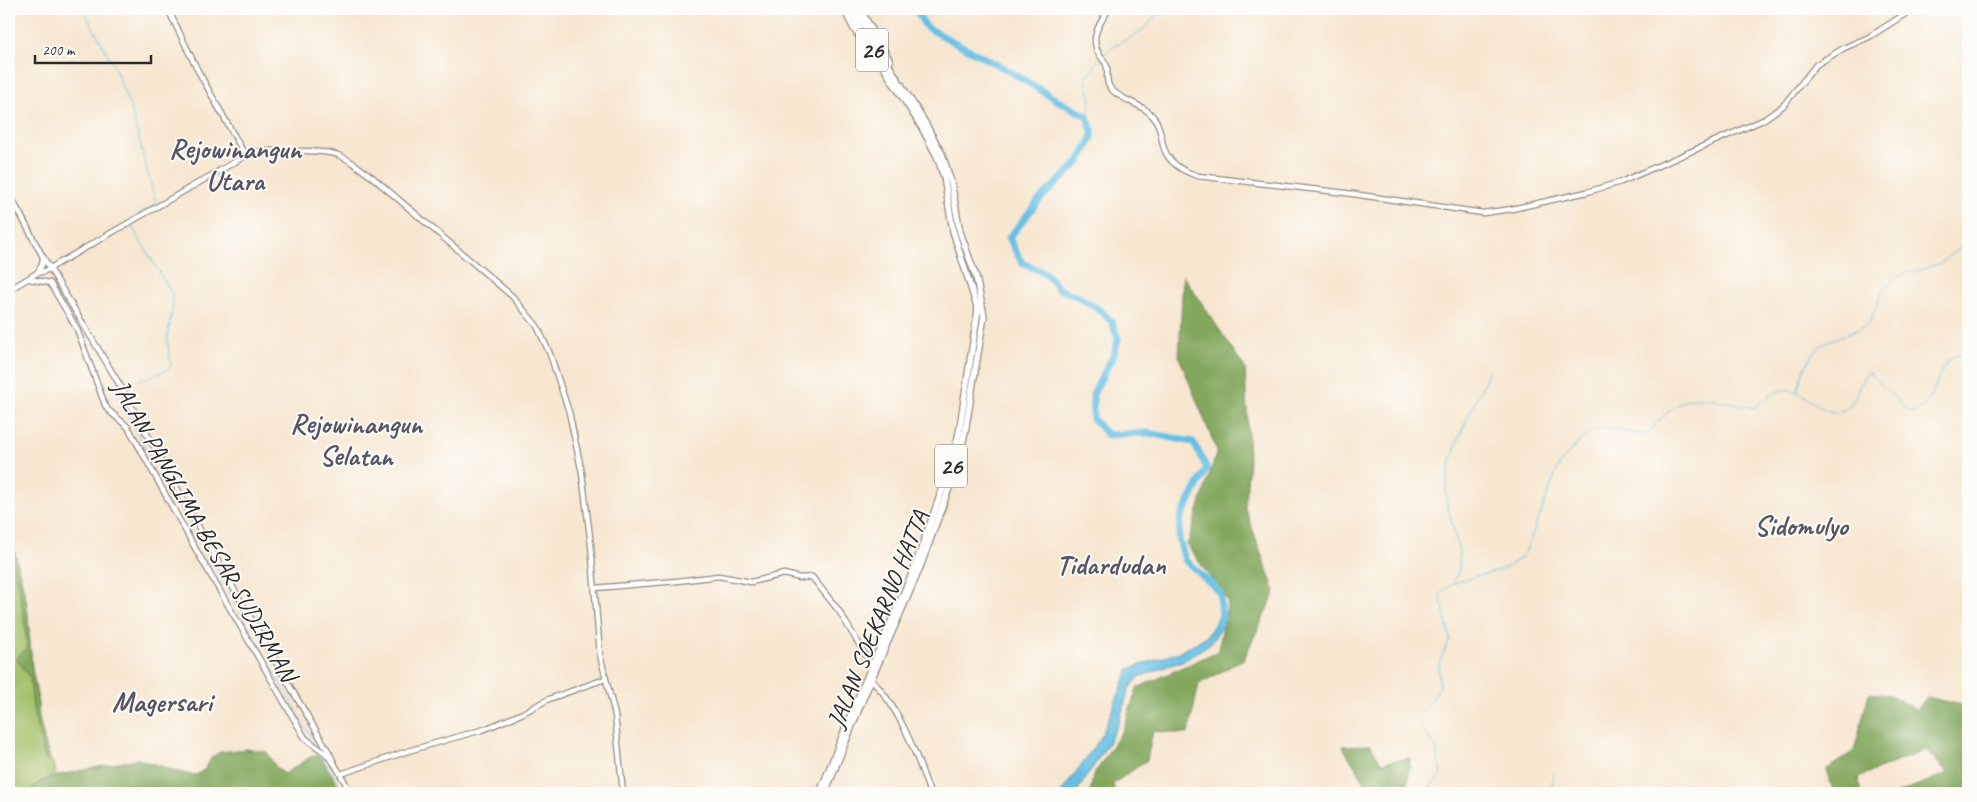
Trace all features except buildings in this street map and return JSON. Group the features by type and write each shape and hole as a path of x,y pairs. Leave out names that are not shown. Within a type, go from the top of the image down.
{"highway":[{"path":"844,9 864,44 902,90"},
{"name":"JALAN SOEKARNO HATTA","path":"850,9 867,42 902,90"},
{"name":"JALAN SOEKARNO HATTA","path":"820,793 851,722 872,680 925,555 956,469 965,432 981,315 953,231 940,163 902,90 855,9"},
{"path":"860,9 902,90"},
{"name":"JALAN SOEKARNO HATTA","path":"825,793 872,666 924,544 950,468 957,442 981,315"}],"street":[{"path":"168,9 197,69 245,155"},
{"path":"1109,9 1094,39 1096,50 1107,66 1108,84 1122,98 1155,118 1168,158 1187,173 1198,176 1338,192 1465,211 1492,213 1613,185 1750,127 1781,108 1810,71 1820,62 1844,48 1869,37 1913,9"},
{"path":"45,282 42,276 50,267 221,171 245,155 252,152 280,151 342,156 371,176 500,285 532,319 550,354 569,412 582,473 595,588 600,655 617,727 623,793"},
{"name":"JALAN PANGLIMA BESAR SUDIRMAN","path":"9,193 43,257 121,387 135,415 294,695 322,739 351,793"},
{"path":"37,273 43,257"},
{"path":"9,290 37,273 45,271"},
{"path":"29,279 45,282"},
{"name":"JALAN PANGLIMA BESAR SUDIRMAN","path":"45,282 49,282 77,329 105,405 108,410 128,427 195,548 305,738 334,763"},
{"path":"595,588 677,582 719,576 756,582 784,574 800,578 812,577 838,611 872,666"},
{"path":"341,774 408,750 484,729 522,714 549,699 606,679"},
{"path":"872,680 901,723 930,793"},
{"path":"284,701 294,695"},
{"path":"315,746 322,739"}],"green space":[{"path":"1183,275 1245,368 1249,460 1245,508 1275,592 1244,659 1199,684 1188,734 1153,731 1147,760 1113,784 1115,793 1090,793 1093,776 1123,730 1137,688 1218,651 1228,602 1187,545 1217,451 1179,357"},
{"path":"9,542 13,546 27,604 32,669 39,719 47,751 55,768 55,775 39,782 27,793 9,793"},
{"path":"9,542 13,546 27,604 32,669 39,719 47,751 47,761 34,716 30,678 17,660 19,655 27,649 27,642 19,588 9,556"},
{"path":"1869,693 1890,695 1917,710 1927,697 1967,706 1968,704 1968,793 1898,793 1948,773 1926,750 1858,777 1861,793 1834,793 1826,770 1854,751"},
{"path":"1371,745 1381,763 1410,758 1407,793 1362,793 1365,782 1342,746"},
{"path":"247,749 267,752 275,766 284,774 314,755 321,758 343,793 28,793 39,783 59,775 138,759 186,774 196,775 205,769 212,757 220,752"}],"water":[{"path":"1219,616 1222,627 1212,642 1187,659 1139,677 1129,689 1118,724 1106,747 1076,793 1061,793 1101,737 1129,669 1182,651 1207,636"}],"waterway":[{"path":"83,9 115,68 132,113 156,204 137,215"},
{"path":"915,9 926,27 1011,72 1087,116 1092,130 1092,138 1079,162 1040,199 1009,238 1022,263 1045,273 1059,289 1079,297 1101,311 1112,322 1118,339 1114,354 1093,394 1093,419 1107,435 1148,433 1193,442 1207,468 1181,517 1179,539 1185,560 1220,592 1222,618 1216,627"},
{"path":"1102,57 1111,48 1142,30 1156,15 1167,9"},
{"path":"1087,116 1091,102 1086,78 1099,60"},
{"path":"131,225 172,294 173,305 167,339 171,366 166,371 139,380"},
{"path":"1798,391 1803,371 1815,352 1825,343 1869,324 1883,290 1896,277 1941,263 1968,241"},
{"path":"1424,710 1439,688 1439,663 1450,639 1440,594 1458,582 1504,568 1515,562 1525,553 1559,465 1577,444 1589,434 1603,429 1646,435 1669,411 1691,399 1711,399 1753,408 1779,391 1788,390 1796,392 1819,406 1835,412 1844,410 1853,402 1862,380 1869,372 1905,408 1912,412 1927,402 1948,361 1957,356 1968,358"},
{"path":"1454,581 1458,571 1459,560 1456,537 1447,503 1448,476 1456,445 1489,371"},
{"path":"119,390 120,401 129,419 314,742"},
{"path":"1420,793 1434,783 1441,774 1436,747 1421,724"},
{"path":"320,752 345,793"},
{"path":"1551,793 1554,774"}],"district":[{"name":"Rejowinangun Utara","path":"235,164"},
{"name":"Rejowinangun Selatan","path":"356,439"},
{"name":"Sidomulyo","path":"1801,525"},
{"name":"Tidardudan","path":"1111,564"},
{"name":"Magersari","path":"162,701"}]}
